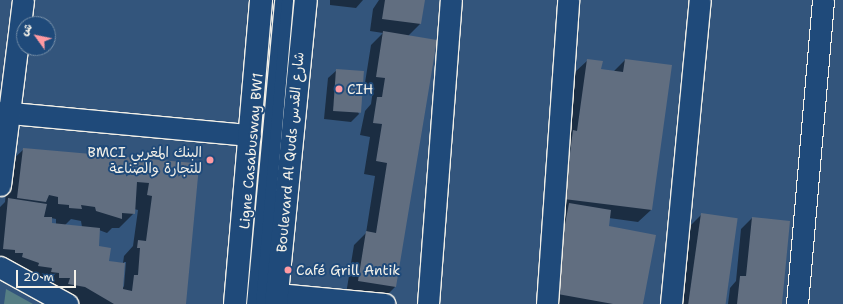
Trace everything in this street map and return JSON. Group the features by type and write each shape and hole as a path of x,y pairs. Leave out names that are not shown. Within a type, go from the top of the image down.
{"main road":[{"path":"235,304 261,0"},
{"name":"Boulevard Al Quds شارع القدس","path":"272,301 306,0"}],"street":[{"path":"0,185 4,113 23,0"},
{"path":"428,304 451,0"},
{"path":"547,304 568,0"},
{"path":"671,304 700,0"},
{"path":"797,304 823,0"},
{"path":"4,113 250,136"},
{"path":"0,267 67,304"},
{"path":"272,301 385,304"}],"lane":[{"name":"Ligne Casabusway BW1","path":"252,304 280,0"},
{"name":"Ligne Casabusway BW1","path":"272,301 288,0"}],"green space":[{"path":"6,289 33,304 4,304"}],"building":[{"path":"385,0 425,0 421,24 382,19"},
{"path":"383,31 437,40 396,287 358,281 366,231 376,233 387,163 376,161 382,124 373,123 377,97 382,97 385,78 376,77"},
{"path":"587,59 603,61 601,69 623,72 625,59 672,65 652,210 564,199 573,130 577,131"},
{"path":"336,69 364,71 361,113 333,111"},
{"path":"23,148 194,163 194,166 199,166 186,304 114,304 85,287 68,284 70,278 59,278 59,273 51,272 52,268 38,266 39,263 22,257 23,253 15,253 15,250 3,249 8,198 47,204 44,217 52,217 52,223 100,228 99,246 111,248 109,261 125,263 123,289 132,291 134,275 138,275 140,248 137,248 138,240 146,241 152,196 147,195 149,183 137,182 135,214 122,213 122,219 96,211 95,207 81,205 82,209 69,208 69,205 58,204 58,197 49,195 46,202 17,198"},
{"path":"569,203 611,210 609,226 656,235 643,304 613,304 552,293"},
{"path":"701,213 738,218 726,304 688,304"},
{"path":"752,217 790,221 782,304 737,304 740,276 746,276"}],"place":[{"name":"CIH","path":"339,89"},
{"name":"BMCI البنك المغربي للتجارة والصناعة","path":"210,160"},
{"name":"Café Grill Antik","path":"288,270"}]}
